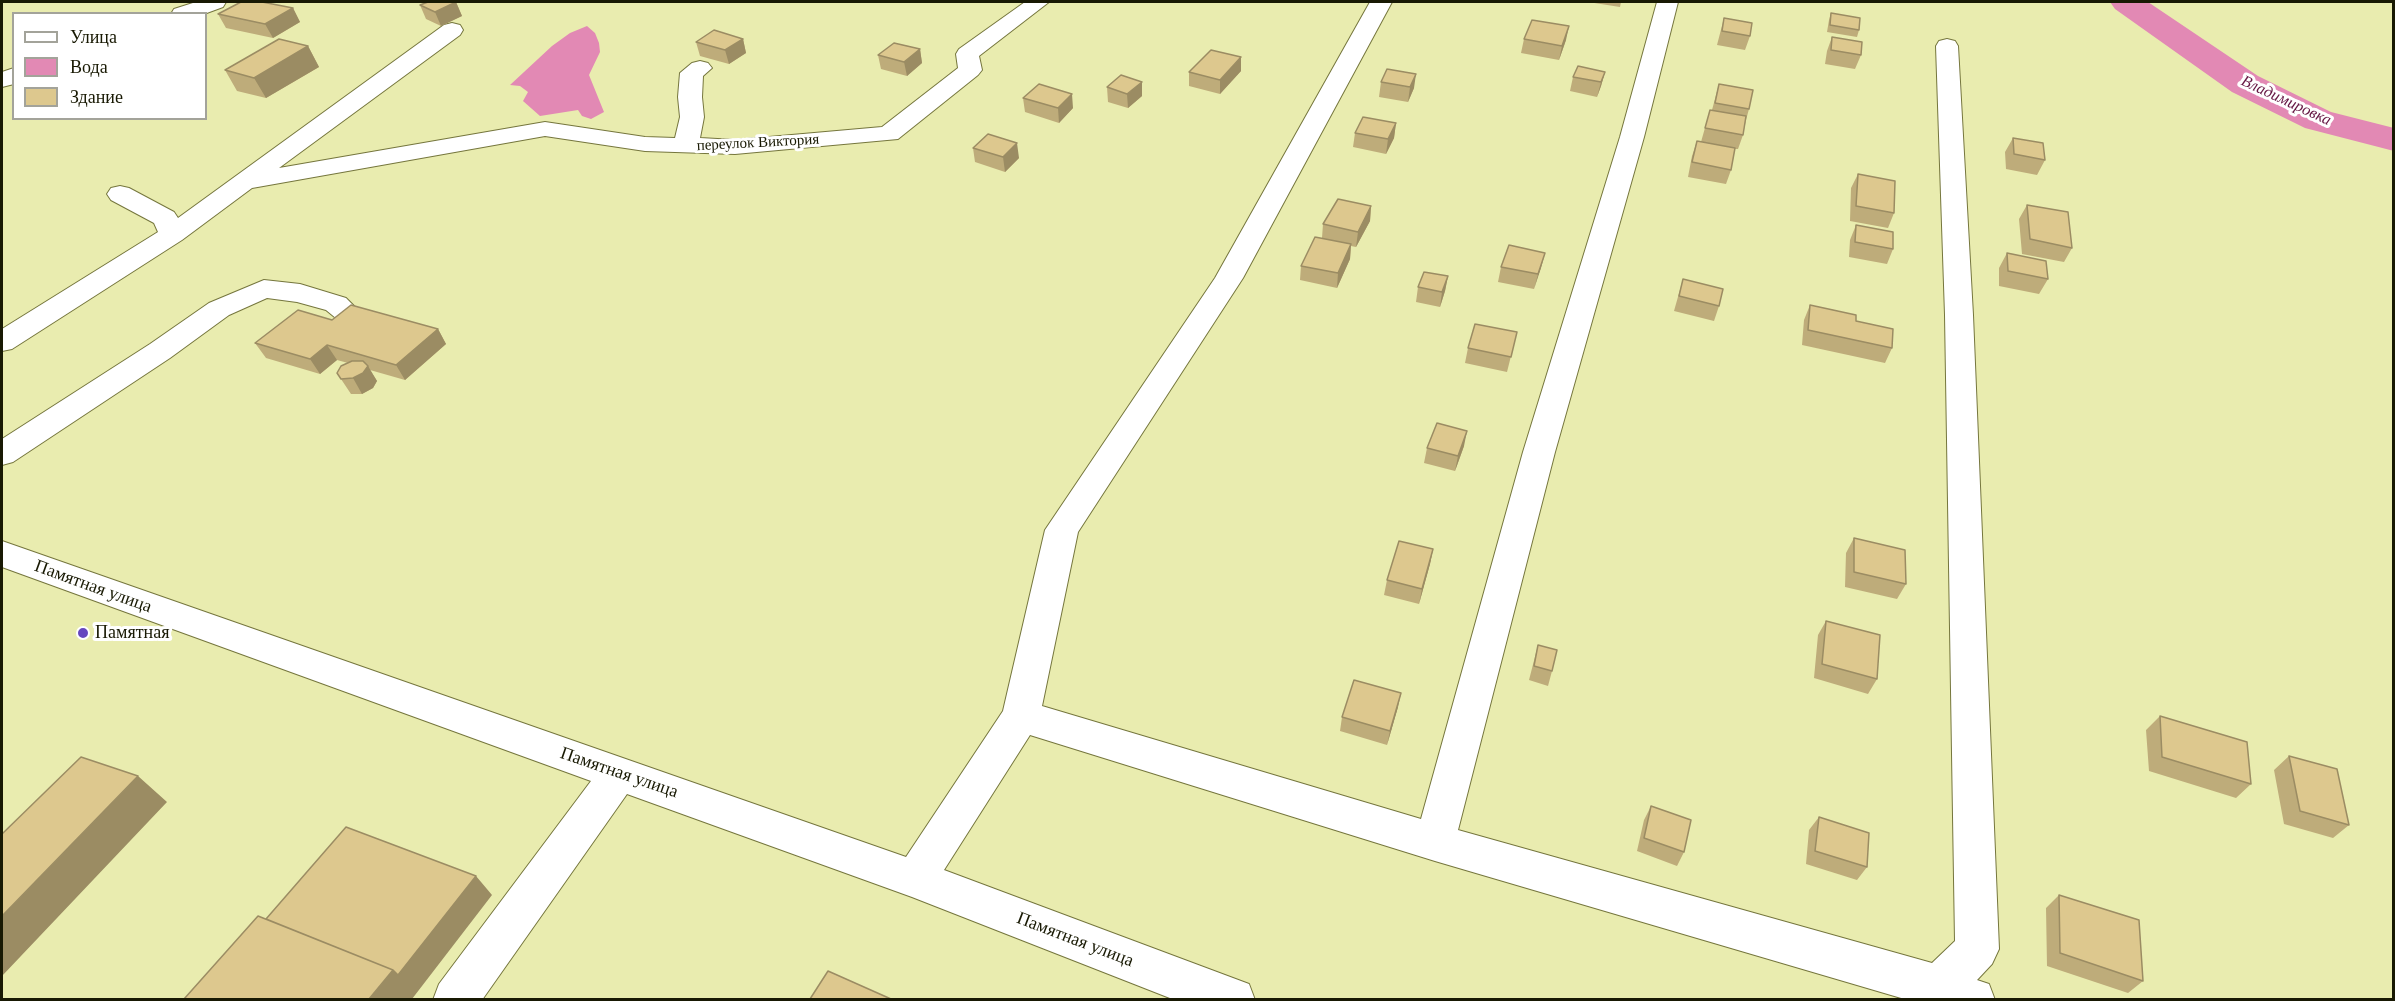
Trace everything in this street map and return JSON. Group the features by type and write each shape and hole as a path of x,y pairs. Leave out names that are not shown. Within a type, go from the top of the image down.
{"street":[{"path":"188,12 215,2"},
{"name":"переулок Виктория","path":"245,182 545,129 645,144 735,147 889,135 970,70 967,54 1038,2"},
{"path":"915,879 1021,716 1062,530 1229,278 1381,2"},
{"path":"1435,842 1539,452 1632,136 1668,2"},
{"path":"2,342 173,234 452,30"},
{"path":"1021,716 1435,842 1956,993 1977,949 1958,268 1947,46"},
{"path":"686,146 692,117 690,97 692,74 700,68"},
{"path":"120,194 165,218 173,234"},
{"path":"2,454 160,351 219,309 264,289 300,293 336,304 346,313"},
{"name":"Памятная улица","path":"3,556 481,726 620,772 915,879 1233,999"},
{"path":"455,999 620,772"}],"water":[{"path":"587,26 595,33 599,43 600,52 589,75 604,112 591,119 582,116 578,110 540,116 523,101 528,92 520,86 510,85 552,46 570,33"}],"building":[{"path":"241,2 262,2 293,8 265,24 218,14"},
{"path":"428,2 456,2 435,12 420,5"},
{"path":"1831,13 1860,18 1859,30 1830,25"},
{"path":"1724,18 1752,23 1750,36 1722,31"},
{"path":"1532,20 1569,26 1562,46 1524,39"},
{"path":"714,30 743,39 725,50 696,42"},
{"path":"1832,37 1862,42 1861,55 1831,50"},
{"path":"279,39 308,46 254,78 225,70"},
{"path":"894,43 920,49 904,62 878,55"},
{"path":"1211,50 1241,57 1220,80 1189,72"},
{"path":"1578,66 1605,72 1601,82 1573,77"},
{"path":"1387,69 1416,74 1410,87 1381,82"},
{"path":"1121,75 1142,82 1127,94 1107,87"},
{"path":"1039,84 1072,94 1058,108 1023,98"},
{"path":"1719,84 1753,90 1749,109 1715,103"},
{"path":"1710,110 1746,116 1743,135 1705,128"},
{"path":"1363,117 1396,123 1388,139 1355,133"},
{"path":"988,134 1017,143 1003,157 973,148"},
{"path":"2013,138 2043,143 2045,160 2014,154"},
{"path":"1697,141 1735,148 1731,170 1692,162"},
{"path":"1858,174 1895,181 1894,213 1856,206"},
{"path":"1338,199 1371,206 1358,232 1323,224"},
{"path":"2027,205 2068,212 2072,248 2030,239"},
{"path":"1856,225 1893,232 1893,249 1855,242"},
{"path":"1315,237 1351,244 1338,273 1301,266"},
{"path":"1509,245 1545,253 1538,274 1501,267"},
{"path":"2007,253 2046,261 2048,279 2008,271"},
{"path":"1424,272 1448,276 1442,292 1418,287"},
{"path":"1683,279 1723,289 1719,306 1679,296"},
{"path":"351,305 438,329 396,365 327,345 310,359 255,343 298,310 332,320"},
{"path":"1810,305 1856,315 1856,321 1893,329 1892,348 1808,330"},
{"path":"1475,324 1517,332 1511,357 1468,348"},
{"path":"352,361 363,361 368,366 363,373 353,378 341,379 337,373 341,366"},
{"path":"1437,423 1467,431 1458,456 1427,448"},
{"path":"1854,538 1905,550 1906,584 1854,572"},
{"path":"1399,541 1433,549 1422,589 1387,580"},
{"path":"1826,621 1880,635 1877,679 1822,664"},
{"path":"1538,645 1557,650 1552,671 1534,666"},
{"path":"1354,680 1401,693 1390,731 1342,717"},
{"path":"2160,716 2247,742 2251,784 2162,757"},
{"path":"2289,756 2337,769 2349,825 2300,811"},
{"path":"81,757 138,776 2,916 2,834"},
{"path":"1651,806 1691,820 1684,852 1644,838"},
{"path":"1819,817 1869,833 1867,867 1815,851"},
{"path":"346,827 476,876 398,975 393,970 266,919"},
{"path":"2059,895 2139,920 2143,981 2060,953"},
{"path":"258,916 393,970 369,999 184,999"},
{"path":"828,971 891,999 810,999"}],"waterway":[{"name":"Владимировка","path":"2127,2 2245,84 2318,120 2394,140"}],"place":[{"name":"Памятная","path":"83,633"}]}
